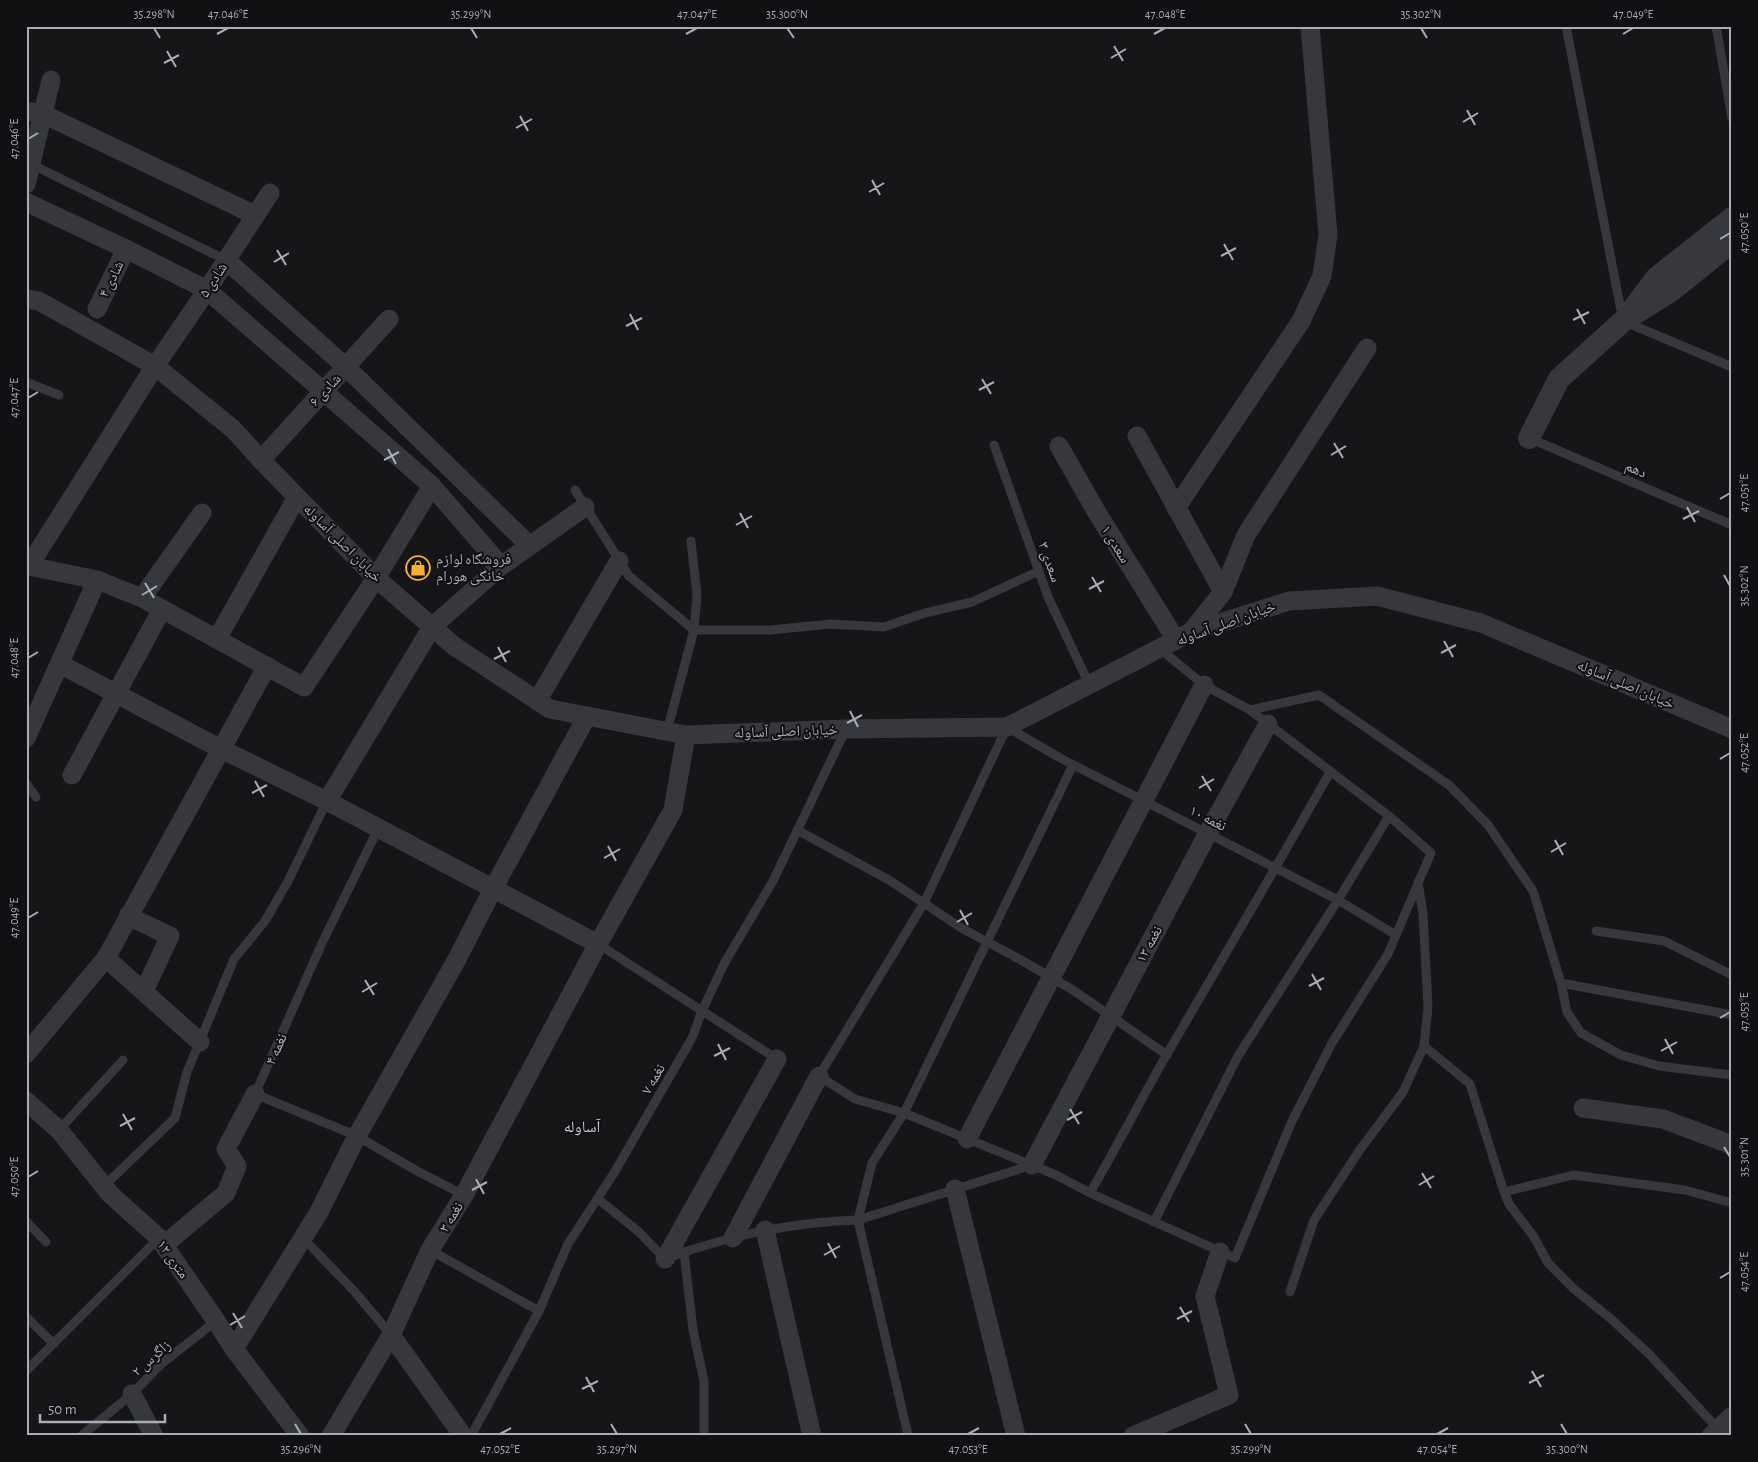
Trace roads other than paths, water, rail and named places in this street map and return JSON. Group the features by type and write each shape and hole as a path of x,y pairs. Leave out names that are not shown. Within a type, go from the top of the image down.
{"street":[{"path":"1176,508 1301,321 1322,276 1328,235 1310,26"},
{"path":"26,184 31,164 34,112 51,80"},
{"path":"34,112 255,215"},
{"name":"شادی ۵","path":"28,567 155,366 270,192"},
{"path":"26,202 207,290 432,486 501,566"},
{"path":"1529,438 1559,379 1623,321 1656,278 1732,218"},
{"path":"1623,321 1670,292 1732,242"},
{"name":"شادی ۴","path":"97,309 126,249"},
{"path":"226,260 346,367 529,545"},
{"name":"خیابان اصلی آساوله","path":"26,299 38,301 155,366 233,429 376,578 432,627 454,646 550,709 686,735 846,729 1007,727 1175,640 1289,601 1377,596 1481,623 1732,729"},
{"name":"شادی ۶","path":"261,460 389,319"},
{"path":"1175,640 1223,592 1246,535 1367,348"},
{"path":"1137,436 1223,592"},
{"name":"سعدی ۱","path":"1059,446 1096,511 1175,640"},
{"path":"28,567 97,580 142,598 304,687 376,578 432,486"},
{"path":"217,639 297,497"},
{"path":"327,802 432,627 501,566 585,507"},
{"path":"142,598 202,513"},
{"path":"537,701 619,561"},
{"path":"26,738 97,580"},
{"path":"72,775 162,609"},
{"path":"60,664 598,944 673,810 686,735"},
{"path":"26,1054 106,958 267,666"},
{"path":"968,1139 1204,684"},
{"path":"234,1349 319,1212 357,1136 456,961 587,716"},
{"name":"نغمه ۱۳","path":"1032,1165 1268,724"},
{"path":"128,916 170,936 144,991"},
{"name":"نغمه ۳","path":"331,1436 391,1335 430,1250 464,1196 598,944"},
{"path":"106,958 200,1042"},
{"path":"665,1259 777,1059"},
{"path":"733,1238 819,1076"},
{"name":"نغمه ۴","path":"161,1242 226,1193 237,1166 226,1149 255,1094"},
{"name":"۱۲ متری","path":"26,1101 59,1130 110,1194 161,1242 234,1349 300,1436"},
{"path":"1583,1108 1664,1119 1732,1145"},
{"path":"956,1189 1016,1436"},
{"path":"765,1230 812,1436"},
{"path":"1133,1436 1230,1395 1205,1296 1220,1252"},
{"path":"391,1335 463,1436"},
{"path":"132,1394 154,1436"},
{"path":"1714,1432 1732,1416"}],"lane":[{"path":"1566,26 1623,321 1732,367"},
{"path":"1716,26 1732,118"},
{"path":"31,164 226,260"},
{"path":"26,382 59,395"},
{"name":"دهم","path":"1529,438 1732,525"},
{"name":"سعدی ۳","path":"994,445 1048,597 1089,684"},
{"path":"575,490 629,576 694,630 770,630 830,624 884,627 925,613 972,602 1039,571"},
{"path":"667,731 694,630 697,595 691,541"},
{"path":"1007,727 924,903 819,1076 855,1099 904,1113 1056,1175 1090,1193 1234,1258 1292,1122 1332,1043 1388,954 1431,853 1389,816 1250,710 1204,684 1175,640"},
{"path":"1250,710 1319,695 1449,785 1488,825 1533,891 1561,983 1567,1012 1581,1033 1621,1055 1659,1066 1732,1075"},
{"name":"نغمه ۱۰","path":"1007,727 1073,765 1338,900 1396,935"},
{"name":"نغمه ۷","path":"471,1436 539,1311 568,1244 598,1199 692,1038 702,1011 725,962 773,881 846,729"},
{"path":"906,1436 908,1435 858,1220 872,1164 904,1113 1073,765"},
{"path":"1090,1193 1330,772"},
{"path":"26,783 36,797"},
{"path":"104,1186 175,1118 187,1072 234,959 265,921 287,883 327,802"},
{"path":"1154,1222 1238,1056 1338,900 1389,816"},
{"name":"نغمه ۴","path":"255,1094 322,941 378,829"},
{"path":"798,830 890,880 963,929 1052,978 1167,1055"},
{"path":"1290,1292 1314,1220 1360,1151 1403,1092 1424,1046 1428,1007 1423,914 1418,882"},
{"path":"1596,931 1664,941 1732,974"},
{"path":"598,944 777,1059"},
{"path":"1561,983 1732,1015"},
{"path":"1424,1046 1470,1084 1504,1192 1510,1204 1534,1237 1548,1263 1574,1289 1610,1318 1649,1354 1714,1432"},
{"path":"59,1130 123,1060"},
{"path":"255,1094 357,1136 464,1196"},
{"path":"598,1199 639,1232 665,1259 765,1230 824,1221 858,1220 1032,1165"},
{"path":"1504,1192 1574,1175 1685,1190 1732,1203"},
{"path":"26,1221 46,1242"},
{"path":"303,1238 354,1291 391,1335"},
{"path":"26,1371 161,1242"},
{"path":"430,1250 539,1311"},
{"path":"684,1252 693,1330 704,1381 704,1436"},
{"path":"26,1317 54,1344"},
{"name":"زاگرس ۲","path":"81,1436 132,1394 160,1365 216,1320"}],"place":[{"name":"فروشگاه لوازم خانگی هورام","path":"418,568"}],"district":[{"name":"آساوله","path":"582,1126"}]}
